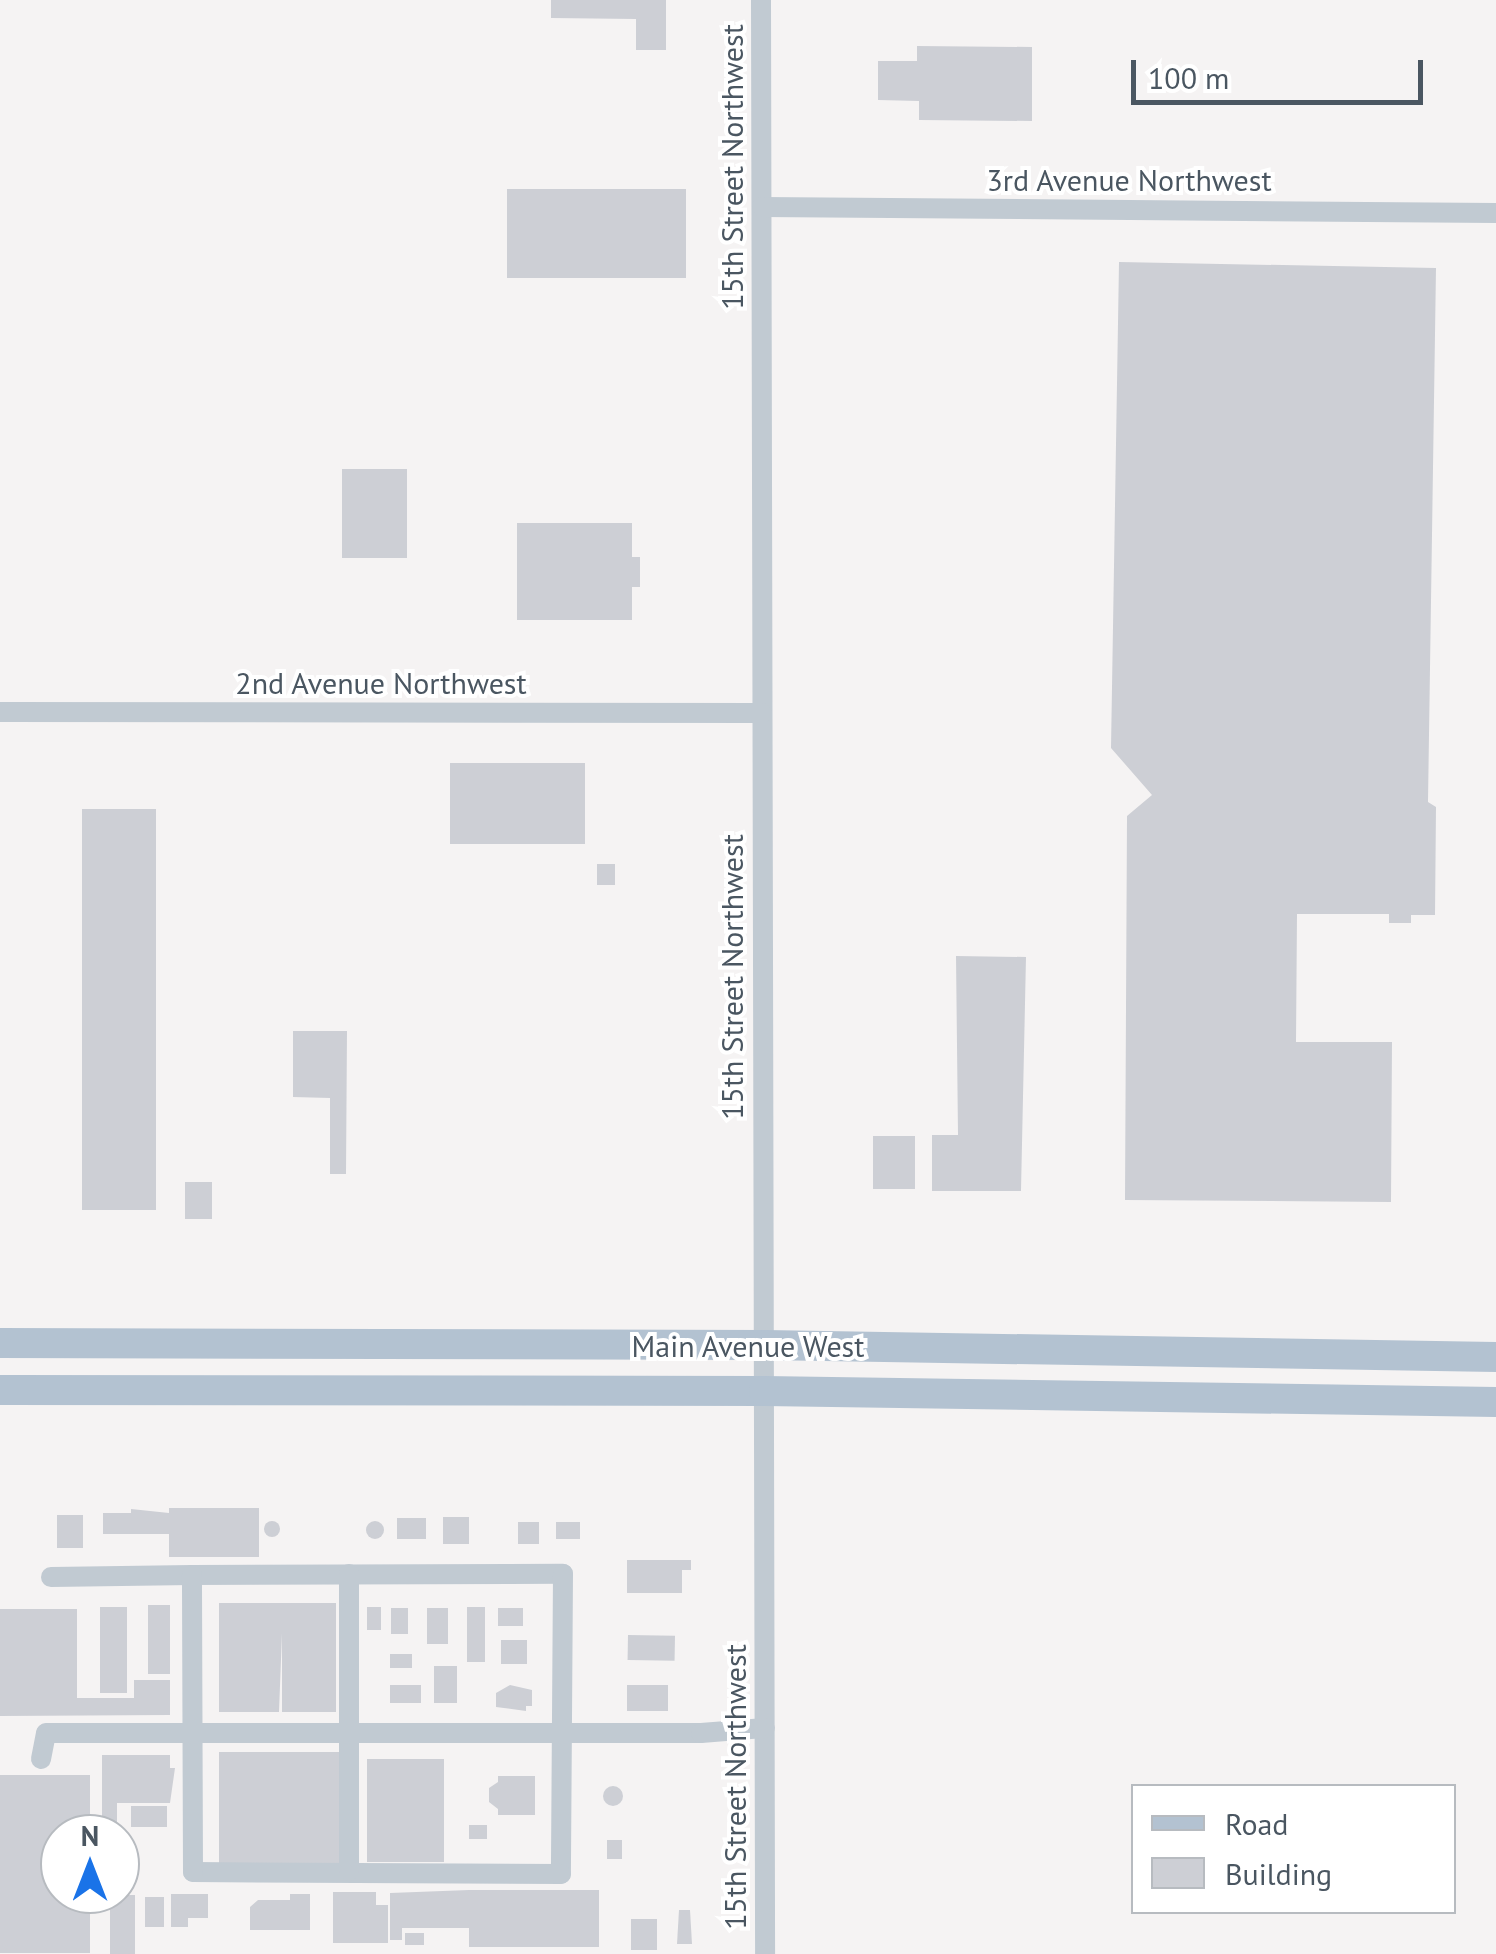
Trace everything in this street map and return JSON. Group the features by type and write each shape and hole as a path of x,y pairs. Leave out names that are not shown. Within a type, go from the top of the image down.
{"main road":[{"name":"Main Avenue West","path":"0,1343 765,1345 1496,1357"},
{"name":"Main Avenue West","path":"0,1390 764,1391 1496,1402"}],"street":[{"name":"15th Street Northwest","path":"762,0 764,1954"},
{"name":"3rd Avenue Northwest","path":"762,207 1496,213"},
{"name":"2nd Avenue Northwest","path":"0,712 762,712"},
{"path":"51,1578 192,1576 350,1574 563,1574 561,1874 193,1872 192,1576"},
{"path":"349,1871 350,1574"},
{"path":"42,1759 46,1732 765,1728"}],"building":[{"path":"551,0 666,0 666,50 636,50 636,19 551,18"},
{"path":"917,46 1032,47 1032,121 919,120 919,101 878,100 878,61 917,61"},
{"path":"507,189 686,189 686,278 507,278"},
{"path":"1119,262 1436,268 1428,802 1436,807 1435,915 1411,915 1411,923 1389,923 1389,914 1297,914 1296,1042 1392,1042 1391,1202 1125,1200 1127,816 1152,795 1111,748"},
{"path":"342,469 407,469 407,558 342,558"},
{"path":"517,523 632,523 632,557 640,557 640,587 632,587 632,620 517,620"},
{"path":"450,763 585,763 585,844 450,844"},
{"path":"82,809 156,809 156,1210 82,1210"},
{"path":"597,864 615,864 615,885 597,885"},
{"path":"956,956 1026,957 1021,1191 932,1191 932,1135 958,1135"},
{"path":"293,1031 347,1031 346,1174 330,1174 330,1098 293,1097"},
{"path":"873,1136 915,1136 915,1189 873,1189"},
{"path":"185,1182 212,1182 212,1219 185,1219"},
{"path":"169,1508 259,1508 259,1557 169,1557 169,1534 103,1534 103,1513 131,1513 131,1509 169,1513"},
{"path":"57,1515 83,1515 83,1548 57,1548"},
{"path":"443,1517 469,1517 469,1544 443,1544"},
{"path":"397,1518 426,1518 426,1539 397,1539"},
{"path":"272,1521 280,1529 272,1537 264,1529"},
{"path":"375,1521 384,1530 375,1539 366,1530"},
{"path":"518,1522 539,1522 539,1544 518,1544"},
{"path":"556,1522 580,1522 580,1539 556,1539"},
{"path":"627,1560 691,1560 691,1570 682,1570 682,1593 627,1593"},
{"path":"219,1603 336,1603 336,1712 282,1712 282,1633 279,1712 219,1712"},
{"path":"148,1605 170,1605 170,1674 148,1674"},
{"path":"100,1607 127,1607 127,1693 100,1693"},
{"path":"367,1607 381,1607 381,1630 367,1630"},
{"path":"467,1607 485,1607 485,1662 467,1662"},
{"path":"391,1608 408,1608 408,1634 391,1634"},
{"path":"427,1608 448,1608 448,1644 427,1644"},
{"path":"498,1608 523,1608 523,1626 498,1626"},
{"path":"0,1609 77,1609 77,1698 134,1698 134,1680 170,1680 170,1715 0,1716"},
{"path":"628,1635 675,1636 675,1661 628,1660"},
{"path":"501,1640 527,1640 527,1664 501,1664"},
{"path":"390,1654 412,1654 412,1668 390,1668"},
{"path":"434,1666 457,1666 457,1703 434,1703"},
{"path":"390,1685 421,1685 421,1703 390,1703"},
{"path":"510,1685 532,1690 532,1706 526,1706 526,1711 496,1707 496,1693"},
{"path":"627,1685 668,1685 668,1711 627,1711"},
{"path":"219,1752 340,1752 340,1863 219,1863"},
{"path":"102,1755 170,1755 170,1768 175,1768 170,1803 117,1803 117,1814 102,1814"},
{"path":"367,1759 444,1759 444,1862 367,1862"},
{"path":"0,1775 90,1775 90,1814 40,1814 40,1914 90,1914 90,1953 0,1953"},
{"path":"498,1776 535,1776 535,1815 498,1815 498,1809 489,1802 489,1788 498,1782"},
{"path":"609,1786 617,1786 623,1796 617,1806 609,1806 603,1800 603,1792"},
{"path":"131,1806 167,1806 167,1827 140,1827 140,1814 131,1814"},
{"path":"469,1825 487,1825 487,1839 469,1839"},
{"path":"607,1840 622,1840 622,1859 607,1859"},
{"path":"599,1890 599,1947 469,1947 469,1928 402,1928 402,1940 390,1940 390,1893"},
{"path":"333,1892 376,1892 376,1905 388,1905 388,1943 333,1943"},
{"path":"171,1894 208,1894 208,1918 188,1918 188,1927 171,1927"},
{"path":"290,1894 310,1894 310,1930 250,1930 250,1907 258,1900 290,1900"},
{"path":"145,1897 164,1897 164,1927 145,1927"},
{"path":"679,1910 690,1910 692,1944 677,1944"},
{"path":"110,1914 135,1914 135,1954 110,1954"},
{"path":"631,1919 657,1919 657,1950 631,1950"},
{"path":"405,1933 424,1933 424,1945 405,1945"}]}
